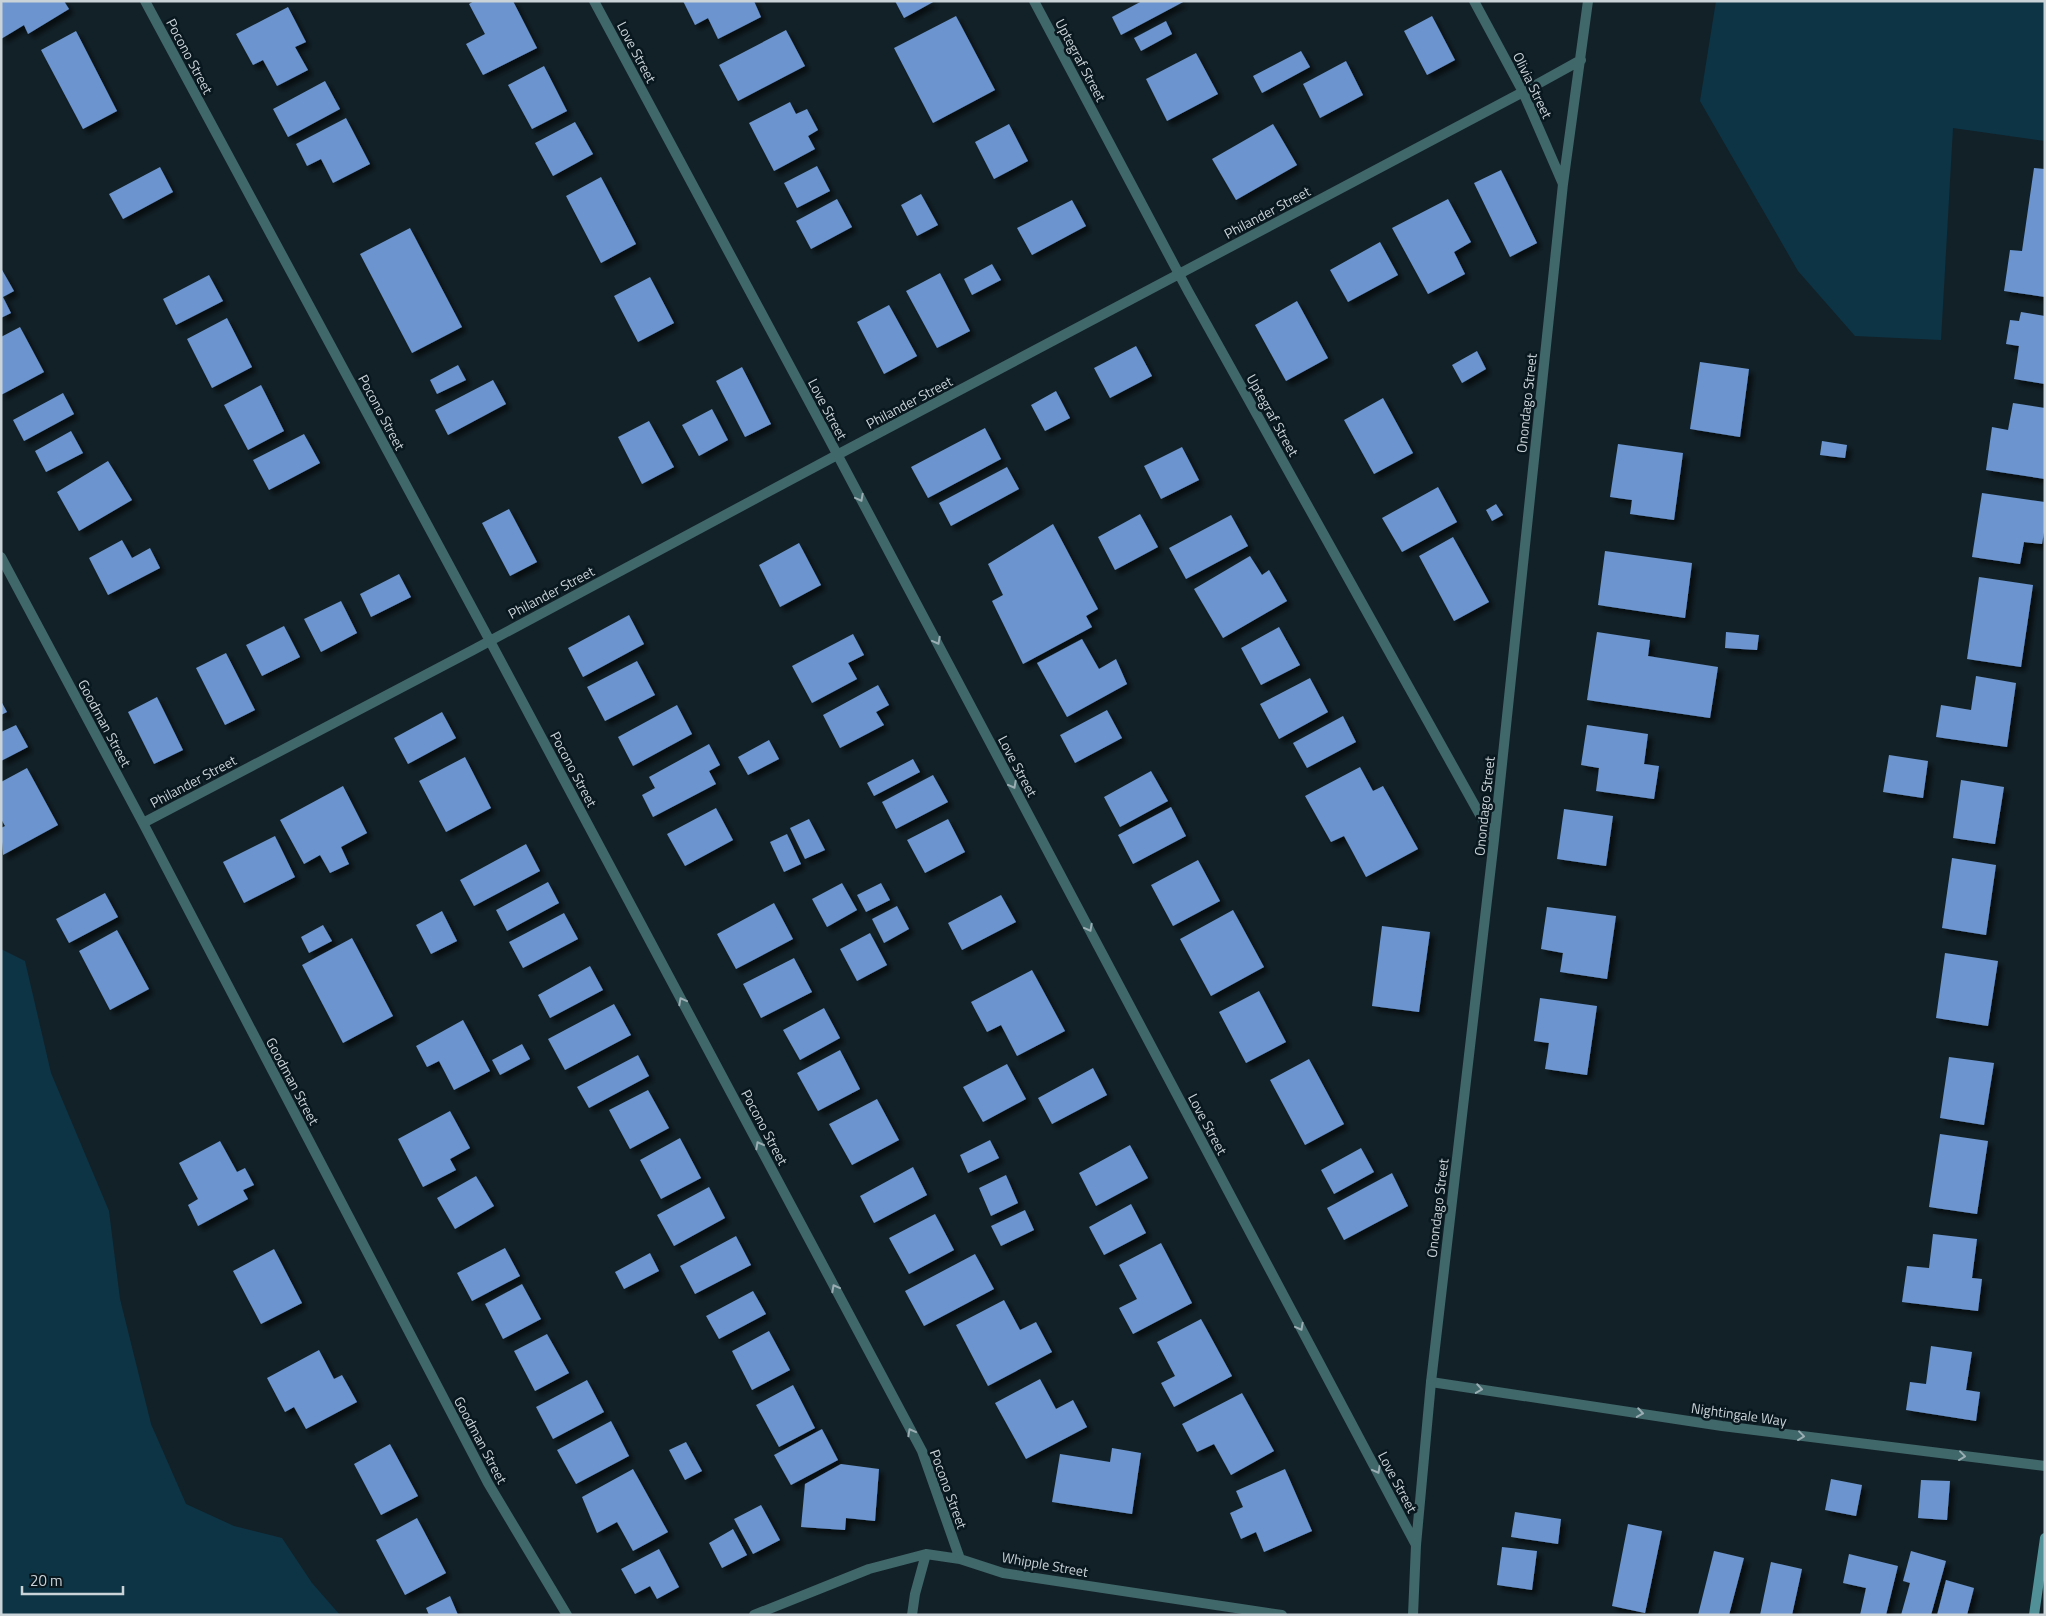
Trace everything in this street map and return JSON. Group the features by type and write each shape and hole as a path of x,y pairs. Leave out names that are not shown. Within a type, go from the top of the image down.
{"main road":[{"path":"2034,1615 2045,1538"}],"street":[{"name":"Pocono Street","path":"145,1 490,641 922,1452 960,1559"},
{"name":"Love Street","path":"594,1 1416,1545"},
{"name":"Uptegraf Street","path":"1034,1 1179,274 1494,840"},
{"name":"Olivia Street","path":"1474,1 1523,92 1563,184"},
{"name":"Onondago Street","path":"1414,1615 1416,1545 1431,1382 1494,840 1563,184 1588,1"},
{"name":"Philander Street","path":"143,823 490,641 1580,60"},
{"name":"Goodman Street","path":"1,557 143,823 488,1483 567,1615"},
{"name":"Nightingale Way","path":"1431,1382 1722,1426 2045,1466"},
{"name":"Whipple Street","path":"754,1615 869,1569 926,1554 960,1559 1003,1573 1282,1615"},
{"path":"912,1615 915,1594 926,1554"}],"shaded area":[{"path":"1716,1 2045,1 2045,141 1953,128 1941,340 1855,336 1798,271 1700,101"},
{"path":"1,949 25,961 51,1073 109,1211 120,1299 151,1424 186,1504 234,1526 282,1538 312,1583 340,1615 1,1615"}],"building":[{"path":"4,1 64,1 69,9 28,34 24,25 1,39 1,3"},
{"path":"474,1 513,1 537,48 483,75 466,44 485,34 469,4"},
{"path":"683,1 754,1 761,17 718,39 708,18 695,25"},
{"path":"895,1 935,1 904,18"},
{"path":"1142,1 1185,1 1121,35 1112,17"},
{"path":"288,7 306,42 295,47 308,70 277,86 263,60 253,65 236,34"},
{"path":"956,16 995,90 933,123 894,48"},
{"path":"1432,16 1455,60 1427,75 1404,31"},
{"path":"1166,21 1172,34 1141,51 1134,38"},
{"path":"786,30 805,66 738,101 719,65"},
{"path":"76,31 117,111 83,129 41,50"},
{"path":"1301,51 1310,67 1262,93 1253,76"},
{"path":"1196,53 1218,94 1167,121 1146,79"},
{"path":"1346,61 1363,95 1320,118 1303,84"},
{"path":"544,66 567,111 532,129 508,85"},
{"path":"325,81 340,109 288,137 273,109"},
{"path":"790,102 796,114 807,109 818,130 808,136 815,149 774,171 749,123"},
{"path":"346,118 370,164 333,183 321,159 307,166 296,144"},
{"path":"575,122 593,154 553,176 535,143"},
{"path":"1009,124 1028,161 994,179 975,142"},
{"path":"1273,124 1297,165 1236,200 1212,159"},
{"path":"817,166 830,191 797,208 784,183"},
{"path":"160,167 173,192 123,219 109,194"},
{"path":"2034,168 2045,169 2045,297 2004,291 2010,250 2022,251"},
{"path":"1501,170 1537,243 1510,257 1474,183"},
{"path":"601,177 636,244 601,263 566,196"},
{"path":"921,194 938,225 917,236 901,205"},
{"path":"837,199 852,227 811,249 796,221"},
{"path":"1448,199 1471,242 1454,252 1465,274 1428,294 1392,228"},
{"path":"1072,200 1086,226 1032,255 1017,228"},
{"path":"410,228 462,327 412,353 360,254"},
{"path":"1380,242 1398,275 1348,302 1330,270"},
{"path":"992,264 1001,280 972,295 964,279"},
{"path":"1,268 14,291 3,297 11,313 1,318"},
{"path":"940,273 970,331 937,348 906,291"},
{"path":"209,275 223,301 176,325 163,299"},
{"path":"650,277 674,323 638,342 614,296"},
{"path":"1297,301 1328,358 1286,381 1255,325"},
{"path":"889,305 917,356 884,374 857,322"},
{"path":"2021,312 2045,316 2045,384 2014,379 2019,346 2006,344 2010,320 2019,321"},
{"path":"227,318 252,367 212,388 187,339"},
{"path":"20,327 44,372 1,395 1,337"},
{"path":"1136,346 1152,376 1110,398 1094,368"},
{"path":"1477,351 1486,369 1462,383 1452,365"},
{"path":"1700,362 1749,369 1740,437 1690,429"},
{"path":"458,365 466,380 437,394 430,380"},
{"path":"742,367 771,424 745,437 716,381"},
{"path":"493,380 506,404 448,435 435,410"},
{"path":"261,385 284,431 248,450 224,405"},
{"path":"1056,391 1070,418 1045,431 1031,405"},
{"path":"63,393 74,414 24,441 13,420"},
{"path":"1383,398 1413,453 1374,474 1344,420"},
{"path":"2013,403 2045,408 2045,479 1986,470 1992,427 2008,430"},
{"path":"712,409 728,440 699,456 682,425"},
{"path":"649,421 674,467 642,484 618,437"},
{"path":"985,428 1001,459 928,498 911,467"},
{"path":"71,431 83,453 46,472 35,451"},
{"path":"304,434 320,463 269,490 253,460"},
{"path":"1822,441 1847,445 1845,458 1820,455"},
{"path":"1618,444 1683,453 1674,520 1630,514 1632,500 1610,497"},
{"path":"1182,447 1199,480 1161,499 1144,466"},
{"path":"108,461 132,500 79,531 57,492"},
{"path":"1007,467 1019,489 951,526 939,503"},
{"path":"1438,487 1457,522 1402,552 1382,518"},
{"path":"1982,493 2045,502 2045,526 2042,544 2024,542 2020,564 1972,557"},
{"path":"1496,504 1503,515 1492,521 1486,510"},
{"path":"509,509 537,562 510,576 482,523"},
{"path":"1140,514 1158,547 1115,570 1098,537"},
{"path":"1231,515 1248,546 1186,579 1169,548"},
{"path":"1053,524 1098,609 1086,616 1092,627 1023,664 992,601 1003,595 988,564"},
{"path":"1453,537 1489,602 1454,621 1419,556"},
{"path":"122,540 132,558 150,548 160,568 108,595 89,558"},
{"path":"799,543 821,585 780,607 759,565"},
{"path":"1605,551 1692,563 1685,618 1598,605"},
{"path":"1250,556 1262,575 1269,570 1287,601 1223,638 1194,589"},
{"path":"399,574 411,597 371,617 360,594"},
{"path":"1979,577 2033,585 2021,667 1967,659"},
{"path":"341,601 357,633 321,652 304,619"},
{"path":"629,615 644,644 583,677 568,648"},
{"path":"284,626 300,657 262,676 246,645"},
{"path":"1279,627 1300,665 1261,685 1241,648"},
{"path":"1597,632 1650,640 1648,656 1718,667 1710,718 1587,700"},
{"path":"1726,632 1759,635 1757,650 1725,648"},
{"path":"853,634 864,655 848,663 857,679 812,703 792,666"},
{"path":"1082,639 1099,669 1116,659 1127,684 1067,717 1037,663"},
{"path":"226,653 255,710 225,725 196,668"},
{"path":"637,661 655,695 605,721 587,687"},
{"path":"1976,676 2016,683 2007,747 1936,737 1941,705 1971,710"},
{"path":"1310,678 1328,712 1279,739 1260,704"},
{"path":"878,685 889,705 876,712 884,725 840,748 823,715"},
{"path":"157,697 183,750 154,764 128,712"},
{"path":"1,701 7,712 1,715"},
{"path":"677,705 692,734 633,766 618,737"},
{"path":"1107,710 1122,738 1075,763 1060,735"},
{"path":"442,712 456,738 408,764 394,738"},
{"path":"1343,716 1356,742 1307,768 1293,743"},
{"path":"16,725 28,747 1,761 1,732"},
{"path":"1587,725 1648,734 1644,764 1659,766 1654,799 1596,791 1599,768 1581,765"},
{"path":"769,740 779,759 748,775 738,757"},
{"path":"709,744 720,765 709,771 716,784 653,817 642,795 655,788 649,777"},
{"path":"1889,755 1928,761 1923,798 1883,792"},
{"path":"465,757 491,808 446,832 419,781"},
{"path":"913,759 920,772 874,796 867,783"},
{"path":"1360,767 1373,791 1383,786 1418,849 1366,877 1344,836 1331,842 1305,796"},
{"path":"27,768 58,825 3,855 1,828 5,826 1,819 1,782"},
{"path":"1151,771 1168,801 1120,827 1104,797"},
{"path":"933,775 948,802 896,829 882,802"},
{"path":"1961,780 2004,787 1995,844 1953,838"},
{"path":"343,786 367,833 341,847 349,864 330,873 320,855 304,864 280,820"},
{"path":"1171,807 1186,836 1133,864 1118,835"},
{"path":"716,808 733,840 685,866 667,834"},
{"path":"1564,809 1613,816 1606,866 1557,859"},
{"path":"809,819 825,850 805,859 790,828"},
{"path":"948,819 965,852 925,873 907,840"},
{"path":"787,834 801,864 784,872 770,842"},
{"path":"275,836 295,877 244,903 223,862"},
{"path":"526,844 540,871 474,906 460,880"},
{"path":"1952,858 1996,865 1986,935 1942,928"},
{"path":"1198,860 1220,901 1173,926 1151,885"},
{"path":"548,882 559,903 507,931 496,910"},
{"path":"842,883 857,910 827,927 812,899"},
{"path":"881,883 890,900 866,912 857,895"},
{"path":"105,893 118,917 69,943 56,919"},
{"path":"1001,895 1016,922 962,950 948,923"},
{"path":"774,903 793,939 736,969 717,934"},
{"path":"897,906 909,929 884,943 872,919"},
{"path":"1547,907 1616,916 1607,979 1560,972 1563,953 1541,949"},
{"path":"1233,910 1264,967 1211,996 1180,939"},
{"path":"442,911 457,941 431,954 416,925"},
{"path":"564,913 578,939 523,968 509,942"},
{"path":"323,925 332,941 309,953 301,937"},
{"path":"1382,926 1430,932 1419,1012 1372,1006"},
{"path":"117,930 149,989 110,1010 79,951"},
{"path":"870,933 887,965 857,981 840,949"},
{"path":"352,938 393,1016 343,1043 302,965"},
{"path":"1945,953 1998,961 1988,1026 1936,1018"},
{"path":"794,958 812,992 761,1018 743,984"},
{"path":"590,966 603,990 550,1018 538,995"},
{"path":"1032,970 1065,1031 1017,1056 1001,1025 987,1032 971,1002"},
{"path":"1259,991 1286,1042 1246,1063 1219,1012"},
{"path":"1540,998 1597,1006 1587,1075 1545,1069 1549,1043 1534,1041"},
{"path":"614,1004 631,1035 565,1070 548,1039"},
{"path":"824,1008 840,1038 800,1060 783,1030"},
{"path":"463,1020 490,1071 454,1090 439,1061 427,1067 416,1046"},
{"path":"522,1044 530,1059 500,1075 492,1060"},
{"path":"840,1050 860,1089 818,1111 797,1073"},
{"path":"638,1055 649,1076 589,1108 577,1087"},
{"path":"1949,1057 1994,1063 1984,1125 1940,1118"},
{"path":"1309,1059 1344,1124 1305,1145 1270,1080"},
{"path":"1007,1064 1026,1099 983,1122 963,1087"},
{"path":"1093,1068 1107,1095 1052,1124 1038,1098"},
{"path":"648,1090 669,1128 630,1149 609,1110"},
{"path":"877,1099 899,1140 852,1165 829,1124"},
{"path":"450,1111 470,1148 450,1159 456,1170 423,1187 398,1139"},
{"path":"1940,1134 1988,1141 1977,1214 1929,1207"},
{"path":"680,1138 701,1178 661,1199 640,1160"},
{"path":"990,1140 999,1158 968,1173 960,1155"},
{"path":"220,1141 237,1172 245,1168 254,1185 243,1190 248,1199 198,1226 188,1205 198,1199 179,1163"},
{"path":"1130,1145 1148,1178 1096,1206 1079,1173"},
{"path":"1361,1148 1374,1172 1334,1194 1321,1170"},
{"path":"913,1167 927,1195 874,1223 860,1196"},
{"path":"1392,1173 1408,1206 1344,1240 1327,1208"},
{"path":"1006,1175 1018,1203 991,1216 979,1188"},
{"path":"476,1176 494,1206 455,1229 437,1198"},
{"path":"709,1187 725,1218 674,1246 657,1215"},
{"path":"1131,1204 1146,1233 1104,1255 1089,1227"},
{"path":"1025,1210 1034,1230 1001,1246 991,1226"},
{"path":"935,1214 954,1250 909,1274 889,1238"},
{"path":"1933,1234 1977,1239 1972,1278 1982,1279 1978,1311 1902,1302 1907,1266 1929,1268"},
{"path":"736,1236 751,1265 695,1294 680,1266"},
{"path":"1161,1243 1192,1303 1133,1334 1119,1308 1137,1299 1119,1265"},
{"path":"505,1248 520,1276 472,1301 457,1273"},
{"path":"274,1249 302,1303 261,1324 233,1271"},
{"path":"650,1253 659,1271 624,1289 615,1272"},
{"path":"975,1254 994,1289 924,1326 905,1291"},
{"path":"522,1284 541,1319 503,1339 485,1304"},
{"path":"753,1291 766,1314 719,1339 706,1316"},
{"path":"1004,1300 1020,1330 1036,1322 1052,1352 988,1386 956,1325"},
{"path":"1201,1319 1232,1376 1174,1407 1161,1383 1175,1376 1157,1342"},
{"path":"769,1331 790,1370 752,1390 732,1351"},
{"path":"547,1334 569,1373 535,1391 514,1351"},
{"path":"1931,1346 1972,1352 1966,1390 1980,1392 1976,1421 1906,1410 1910,1382 1926,1384"},
{"path":"319,1350 334,1379 342,1375 357,1402 306,1429 294,1407 285,1412 267,1378"},
{"path":"1040,1379 1056,1409 1073,1400 1087,1427 1026,1459 995,1403"},
{"path":"587,1380 604,1412 553,1439 536,1407"},
{"path":"793,1385 815,1428 779,1447 756,1405"},
{"path":"1242,1393 1274,1451 1231,1475 1214,1444 1197,1452 1182,1424"},
{"path":"611,1421 629,1456 576,1484 557,1450"},
{"path":"822,1429 838,1460 791,1485 774,1455"},
{"path":"686,1442 702,1471 685,1480 669,1450"},
{"path":"390,1444 418,1496 381,1515 354,1464"},
{"path":"1112,1448 1141,1453 1132,1514 1052,1502 1060,1454 1110,1462"},
{"path":"841,1464 879,1469 875,1521 846,1518 845,1530 801,1527 805,1484"},
{"path":"633,1469 668,1532 633,1551 617,1522 597,1533 582,1497"},
{"path":"1285,1469 1312,1531 1264,1552 1256,1532 1241,1539 1230,1513 1243,1507 1236,1491"},
{"path":"1831,1479 1862,1485 1856,1516 1825,1510"},
{"path":"1921,1480 1950,1481 1947,1520 1918,1518"},
{"path":"761,1505 780,1540 753,1554 734,1519"},
{"path":"1515,1512 1561,1519 1558,1544 1511,1537"},
{"path":"417,1518 446,1573 405,1595 376,1540"},
{"path":"1628,1524 1662,1531 1645,1613 1612,1606"},
{"path":"733,1529 747,1555 722,1568 709,1543"},
{"path":"1502,1547 1537,1551 1532,1590 1497,1585"},
{"path":"659,1549 679,1587 657,1599 650,1586 635,1594 621,1569"},
{"path":"1714,1551 1744,1558 1729,1615 1698,1615"},
{"path":"1911,1551 1946,1561 1931,1615 1901,1615 1910,1583 1903,1581"},
{"path":"1849,1554 1898,1566 1886,1615 1860,1615 1866,1588 1843,1583"},
{"path":"1771,1562 1802,1569 1792,1615 1760,1615"},
{"path":"1946,1580 1974,1588 1967,1615 1937,1615"},
{"path":"450,1596 458,1615 429,1615 426,1608"}]}
